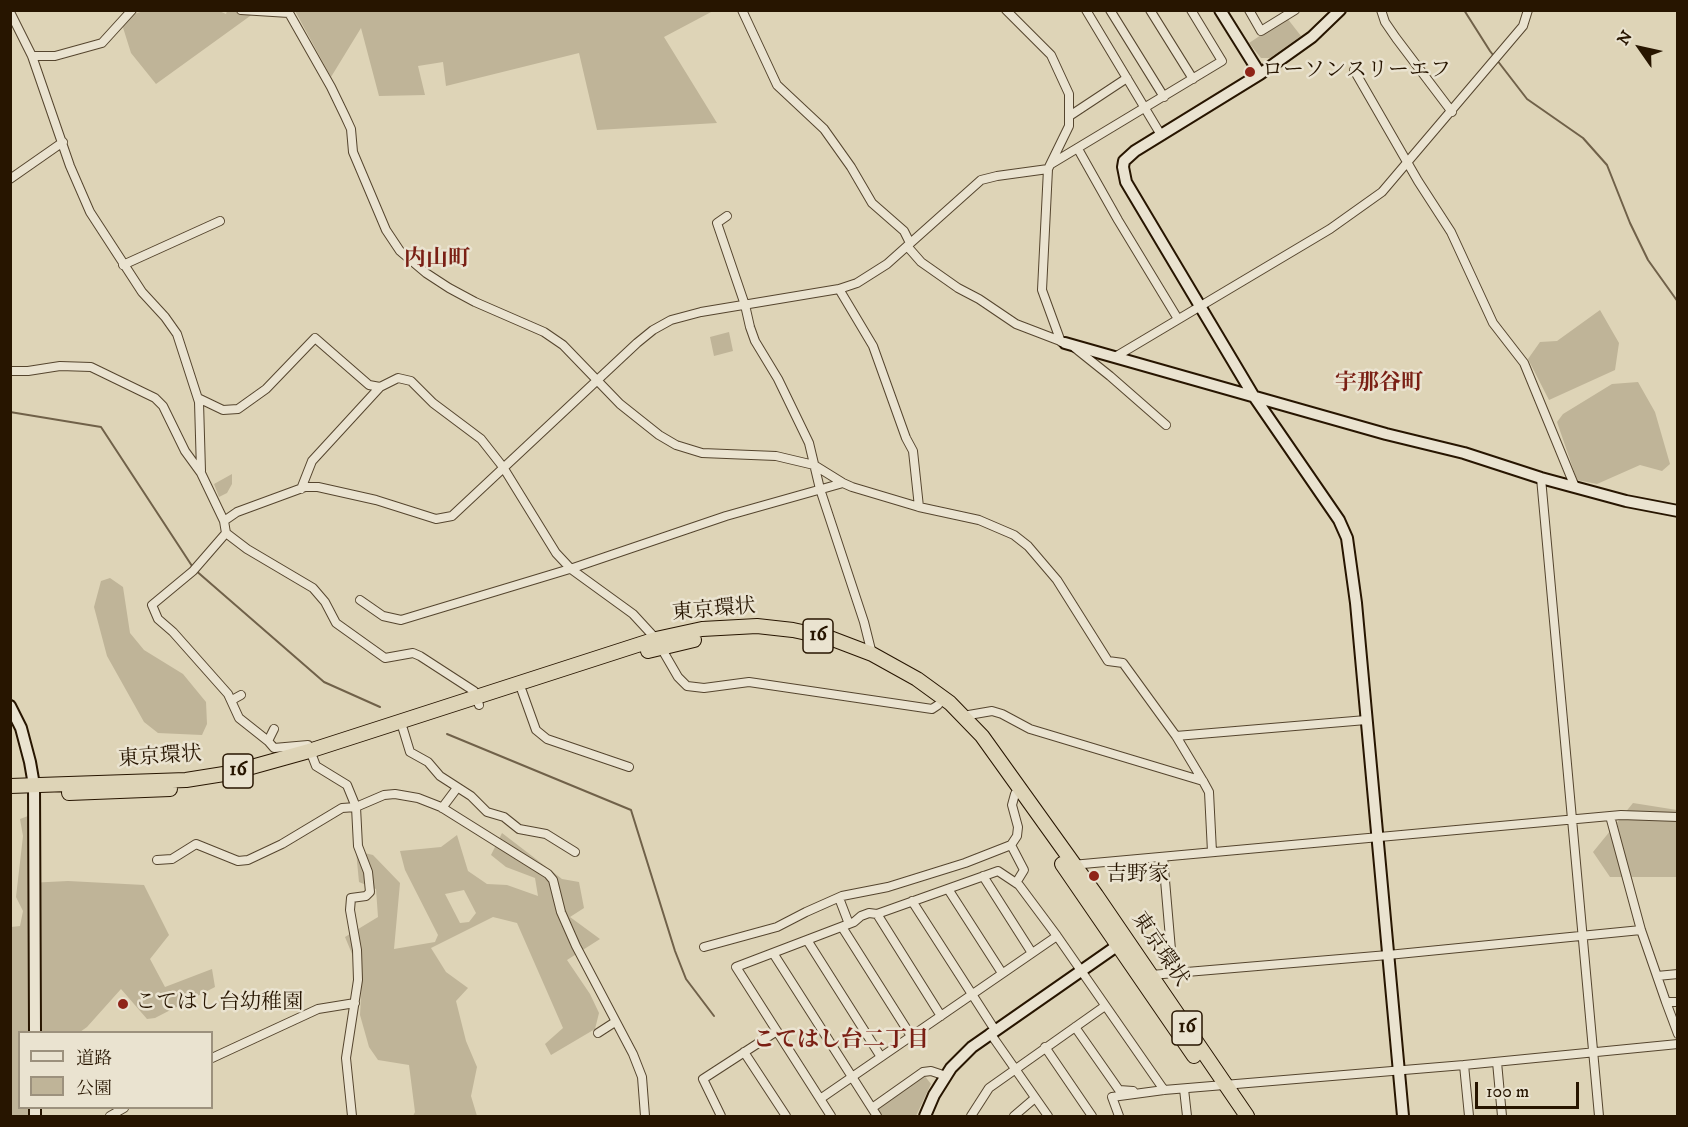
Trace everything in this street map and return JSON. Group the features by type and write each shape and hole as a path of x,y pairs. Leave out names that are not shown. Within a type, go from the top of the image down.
{"highway":[{"name":"東京環状","path":"312,755 702,629 757,626 793,630 830,638 872,654 917,679 950,703 998,755 1069,866 1220,1086 1247,1116"},
{"name":"東京環状","path":"10,786 34,789 186,780 230,773 312,755 403,729 478,701 522,691 658,643 730,635 760,635 826,647 886,670 938,705 954,719 988,757 1069,866"},
{"name":"東京環状","path":"10,795 34,789"},
{"name":"東京環状","path":"1122,943 1151,975 1236,1116"}],"street":[{"path":"32,56 55,56 102,44 132,10"},
{"path":"241,10 289,13 331,87 351,129 353,152 386,230 400,252 449,288 544,332 563,345 620,404 659,435 676,445 702,453 777,456 814,465 843,483 919,507 988,524 1014,535 1028,546 1057,580 1108,661 1123,663 1176,736 1209,792 1212,852"},
{"path":"742,10 777,85 824,129 851,167 872,203 904,231 909,244 921,262 1016,324 1065,343 1386,434 1464,453 1541,478 1626,501 1677,511"},
{"path":"1006,10 1051,55 1069,94 1071,115 1069,126 1050,167 1042,290 1065,343 1110,376 1166,425"},
{"path":"1086,10 1161,135"},
{"path":"1110,10 1164,97"},
{"path":"1150,10 1193,79"},
{"path":"224,522 237,512 301,489 318,488 376,500 426,517 452,516 653,330 671,320 701,312 839,289 872,275 981,180 1050,167 1222,61 1191,10"},
{"path":"1249,10 1262,31 1295,10"},
{"path":"1340,10 1312,37 1260,74 1128,157 1123,167 1123,174 1253,395 1345,532 1349,545 1403,1116"},
{"path":"1381,10 1385,22 1396,38 1452,112"},
{"path":"1115,357 1330,228 1382,192 1523,26 1528,10"},
{"path":"10,12 32,56 79,189 90,212 142,292 177,334 198,398 201,473"},
{"path":"1226,13 1260,74"},
{"path":"1354,69 1451,232 1493,323 1524,363 1575,487"},
{"path":"1071,115 1127,78"},
{"path":"10,179 63,142"},
{"path":"1078,148 1118,220 1178,319"},
{"path":"727,216 717,222 755,340 778,379 809,443 820,489 864,622 872,654"},
{"path":"123,265 220,221"},
{"path":"839,289 873,346 906,438 914,451 919,507"},
{"path":"198,398 223,410 238,409 266,388 315,338 369,385 380,387"},
{"path":"10,371 60,366 92,367 146,392 163,406 185,451 201,473 224,522 226,533 247,549 313,588 325,602 336,623 385,658 413,653 420,656 474,691 478,701"},
{"path":"301,489 312,461 380,387 398,378 411,381 433,403 481,439 503,467 549,543 571,569 633,614 658,643 682,683 693,688 749,682 932,709 938,705"},
{"path":"1541,478 1599,1116"},
{"path":"360,600 383,616 401,620 571,569 726,516 843,483"},
{"path":"226,533 195,569 152,605 158,619 214,676 232,700 239,718 274,748 309,745 316,766 347,785 356,807 358,846 368,872 370,892 366,896 351,898 351,923 357,950 358,980 346,1058 352,1116"},
{"path":"522,691 536,730 547,740 629,767"},
{"path":"232,700 241,695"},
{"path":"10,706 21,728 34,789 35,1031"},
{"path":"963,716 992,711 1030,729 1203,781"},
{"path":"1176,736 1366,720"},
{"path":"268,741 274,729"},
{"path":"403,729 410,752 428,762 440,776 471,796 487,812 504,817 519,829 546,834 575,852"},
{"path":"442,808 457,788"},
{"path":"157,860 172,859 196,844 238,861 248,860 282,844 342,808 356,807 384,795 395,794 418,798 442,808 548,874 553,880 561,912 576,946 642,1077 645,1116"},
{"path":"704,947 777,927 839,898 888,887 966,864 1011,845 1017,836 1018,827 1012,805 1015,795"},
{"path":"1610,816 1641,930 1677,1034"},
{"path":"1069,866 1572,819 1610,816 1677,817"},
{"path":"1011,845 1024,870 1016,883"},
{"path":"1163,857 1173,973"},
{"path":"831,1116 736,967 845,925 868,913 877,914 998,871 1016,883 1057,936 1164,1090"},
{"path":"983,876 1032,953"},
{"path":"948,889 1002,974"},
{"path":"839,898 845,925 911,1036"},
{"path":"912,901 971,994 992,1032 1048,1116"},
{"path":"877,914 941,1016"},
{"path":"1151,975 1641,930"},
{"path":"820,1099 1057,936"},
{"path":"807,940 881,1057"},
{"path":"925,1116 946,1076 972,1047 1122,943"},
{"path":"773,953 877,1116"},
{"path":"1657,976 1677,974"},
{"path":"1666,1002 1677,1002"},
{"path":"213,1058 318,1009 355,1003"},
{"path":"971,1116 989,1088 1105,1006"},
{"path":"598,1033 615,1022"},
{"path":"1075,1027 1119,1090 1131,1090 1137,1094"},
{"path":"721,1116 703,1079 777,1031"},
{"path":"1119,1116 1112,1097 1164,1090 1399,1071 1677,1044"},
{"path":"1045,1047 1092,1116"},
{"path":"744,1052 786,1116"},
{"path":"1497,1062 1502,1116"},
{"path":"1464,1065 1469,1116"},
{"path":"872,1108 923,1072 931,1071 946,1076"},
{"path":"1184,1089 1187,1116"},
{"path":"1014,1116 1035,1098"}],"green space":[{"path":"217,10 226,14 227,11 257,11 156,84 131,53 120,18 144,11"},
{"path":"295,11 713,11 664,37 717,123 597,130 579,53 446,86 443,62 418,66 425,95 379,96 361,28 331,77"},
{"path":"1287,18 1301,36 1270,58 1261,58 1249,43"},
{"path":"1600,310 1619,343 1615,370 1549,400 1528,359 1540,342 1557,341"},
{"path":"729,332 733,351 714,356 710,337"},
{"path":"1638,382 1655,412 1670,464 1662,471 1640,465 1597,484 1577,480 1557,422 1563,414 1612,384"},
{"path":"232,474 232,484 227,493 219,497 214,484"},
{"path":"110,578 123,587 130,633 144,650 183,674 206,702 207,724 202,735 158,733 144,722 107,656 94,607 101,581"},
{"path":"1633,803 1677,810 1677,877 1610,877 1593,852"},
{"path":"28,816 28,883 68,881 144,885 169,935 150,959 165,987 212,969 215,987 155,1018 147,1019 121,989 81,1031 18,1031 18,1109 34,1109 34,1116 11,1116 11,927 20,926 23,911 16,897 23,836 20,819"},
{"path":"502,833 562,879 579,882 584,908 570,917 600,939 567,960 590,994 599,1013 595,1029 551,1055 545,1044 563,1028 517,923 493,917 431,948 446,972 468,988 456,1001 466,1041 477,1067 471,1096 477,1116 413,1116 415,1112 409,1065 378,1060 369,1047 360,1015 362,978 345,937 378,917 376,889 359,882 356,851 373,855 400,883 394,949 435,942 438,935 405,870 400,851 441,847 457,835 468,871 487,884 507,885 538,896 535,878 506,867 491,855","holes":["464,890 476,913 469,922 460,923 445,894"]},
{"path":"924,1075 931,1084 916,1116 880,1116 876,1111 878,1106"}],"waterway":[{"path":"1464,10 1490,51 1527,99 1583,138 1607,165 1630,223 1648,260 1678,302"},
{"path":"10,412 101,427 194,569 324,682 380,707"},
{"path":"447,734 631,810 686,979 714,1016"}],"place":[{"name":"ローソンスリーエフ","path":"1250,72"},
{"name":"吉野家","path":"1094,876"},
{"name":"こてはし台幼稚園","path":"123,1004"}],"district":[{"name":"内山町","path":"437,260"},
{"name":"宇那谷町","path":"1379,384"},
{"name":"こてはし台二丁目","path":"841,1041"}]}
